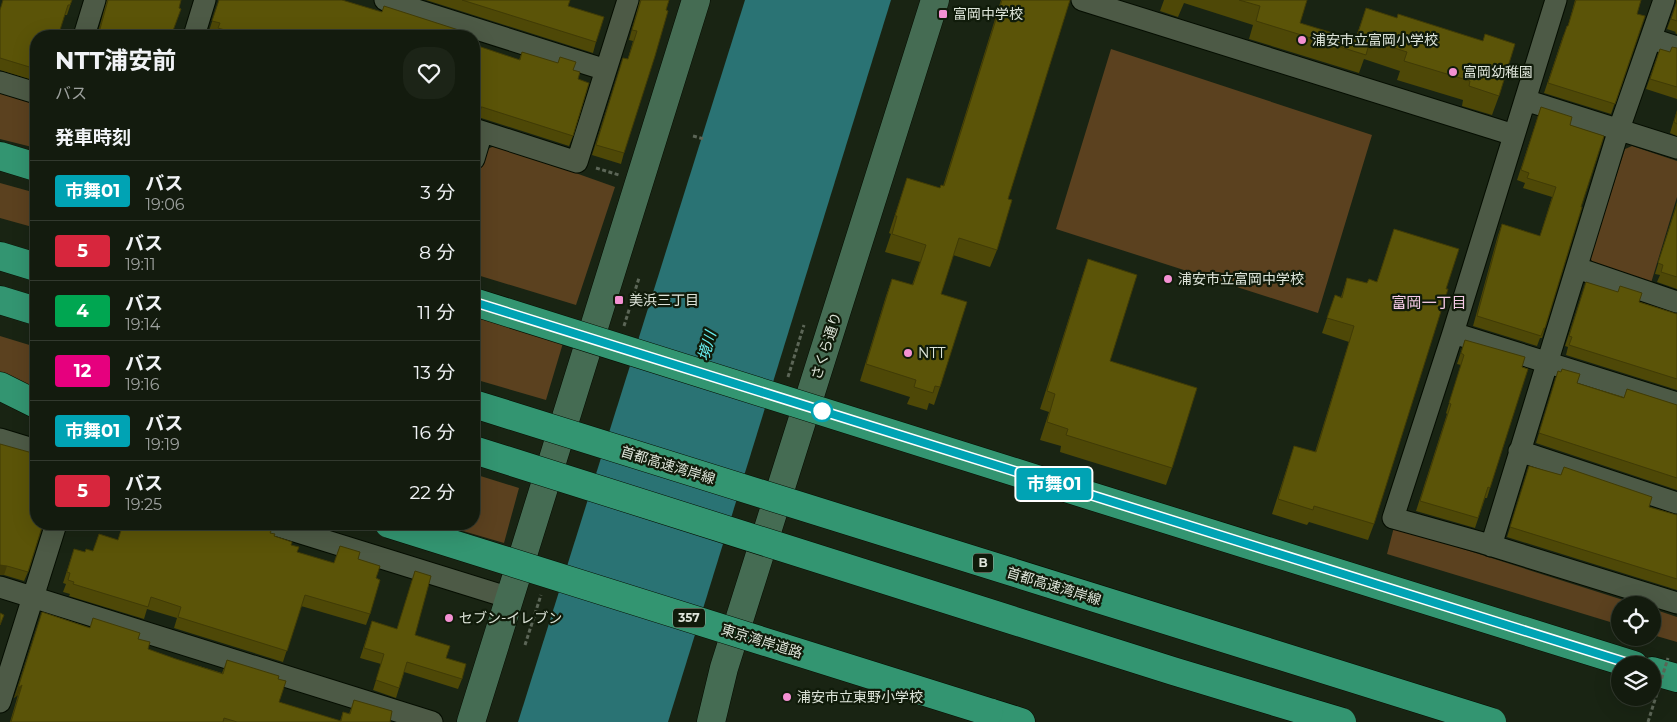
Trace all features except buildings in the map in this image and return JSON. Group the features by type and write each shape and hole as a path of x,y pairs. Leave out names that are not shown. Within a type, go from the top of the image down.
{"highway":[{"path":"0,256 30,265"},
{"path":"0,300 30,310"},
{"path":"480,304 1611,658"},
{"path":"0,386 30,401"},
{"path":"0,402 30,411"},
{"name":"首都高速湾岸線","path":"480,406 1492,722"},
{"path":"480,452 1342,722"},
{"name":"東京湾岸道路","path":"408,530 1021,722"}],"street":[{"path":"86,30 95,0"},
{"path":"196,30 205,0"},
{"path":"385,0 480,30"},
{"path":"480,132 577,162 628,0"},
{"path":"471,722 696,0"},
{"name":"さくら通り","path":"711,722 724,668 935,0"},
{"path":"1082,0 1514,135"},
{"path":"1556,0 1453,333 1393,518 1677,603"},
{"path":"1491,546 1619,129 1652,39 1664,0"},
{"path":"480,30 606,70"},
{"path":"1652,39 1677,47"},
{"path":"0,82 30,92"},
{"path":"1526,100 1677,148"},
{"path":"1577,268 1677,302"},
{"path":"1453,333 1677,403"},
{"path":"0,439 30,448"},
{"path":"1519,451 1677,503"},
{"path":"0,702 54,530"},
{"path":"291,530 510,598"},
{"path":"0,587 432,722"}],"path":[{"path":"693,136 704,139"},
{"path":"577,162 625,177"},
{"path":"623,329 639,278"},
{"path":"787,380 804,325"},
{"path":"525,645 542,591"},
{"path":"1648,722 1666,669"}],"shaded area":[{"path":"1111,49 1372,135 1318,313 1056,229"},
{"path":"0,84 30,93 30,146 0,139"},
{"path":"497,145 615,187 576,305 480,276 480,168 485,150"},
{"path":"1632,146 1677,161 1677,197 1651,283 1595,266 1590,258 1625,149"},
{"path":"0,183 30,191 30,226 0,218"},
{"path":"480,319 563,343 546,400 480,381"},
{"path":"0,336 30,345 30,388 0,375"},
{"path":"480,476 519,488 504,543 460,530 480,530"},
{"path":"1394,527 1611,596 1611,622 1387,554"},
{"path":"1661,612 1677,617 1677,642 1661,637"}],"water":[{"name":"境川","path":"745,0 891,0 668,722 518,722"}],"bus line":[{"name":"市舞01","path":"480,304 1611,658"}],"place":[{"name":"富岡中学校","path":"943,14"},
{"name":"浦安市立富岡小学校","path":"1302,40"},
{"name":"富岡幼稚園","path":"1453,72"},
{"name":"浦安市立富岡中学校","path":"1168,279"},
{"name":"美浜三丁目","path":"619,300"},
{"name":"NTT","path":"908,353"},
{"name":"セブン-イレブン","path":"449,618"},
{"name":"浦安市立東野小学校","path":"787,697"}],"district":[{"name":"富岡一丁目","path":"1429,303"}]}
